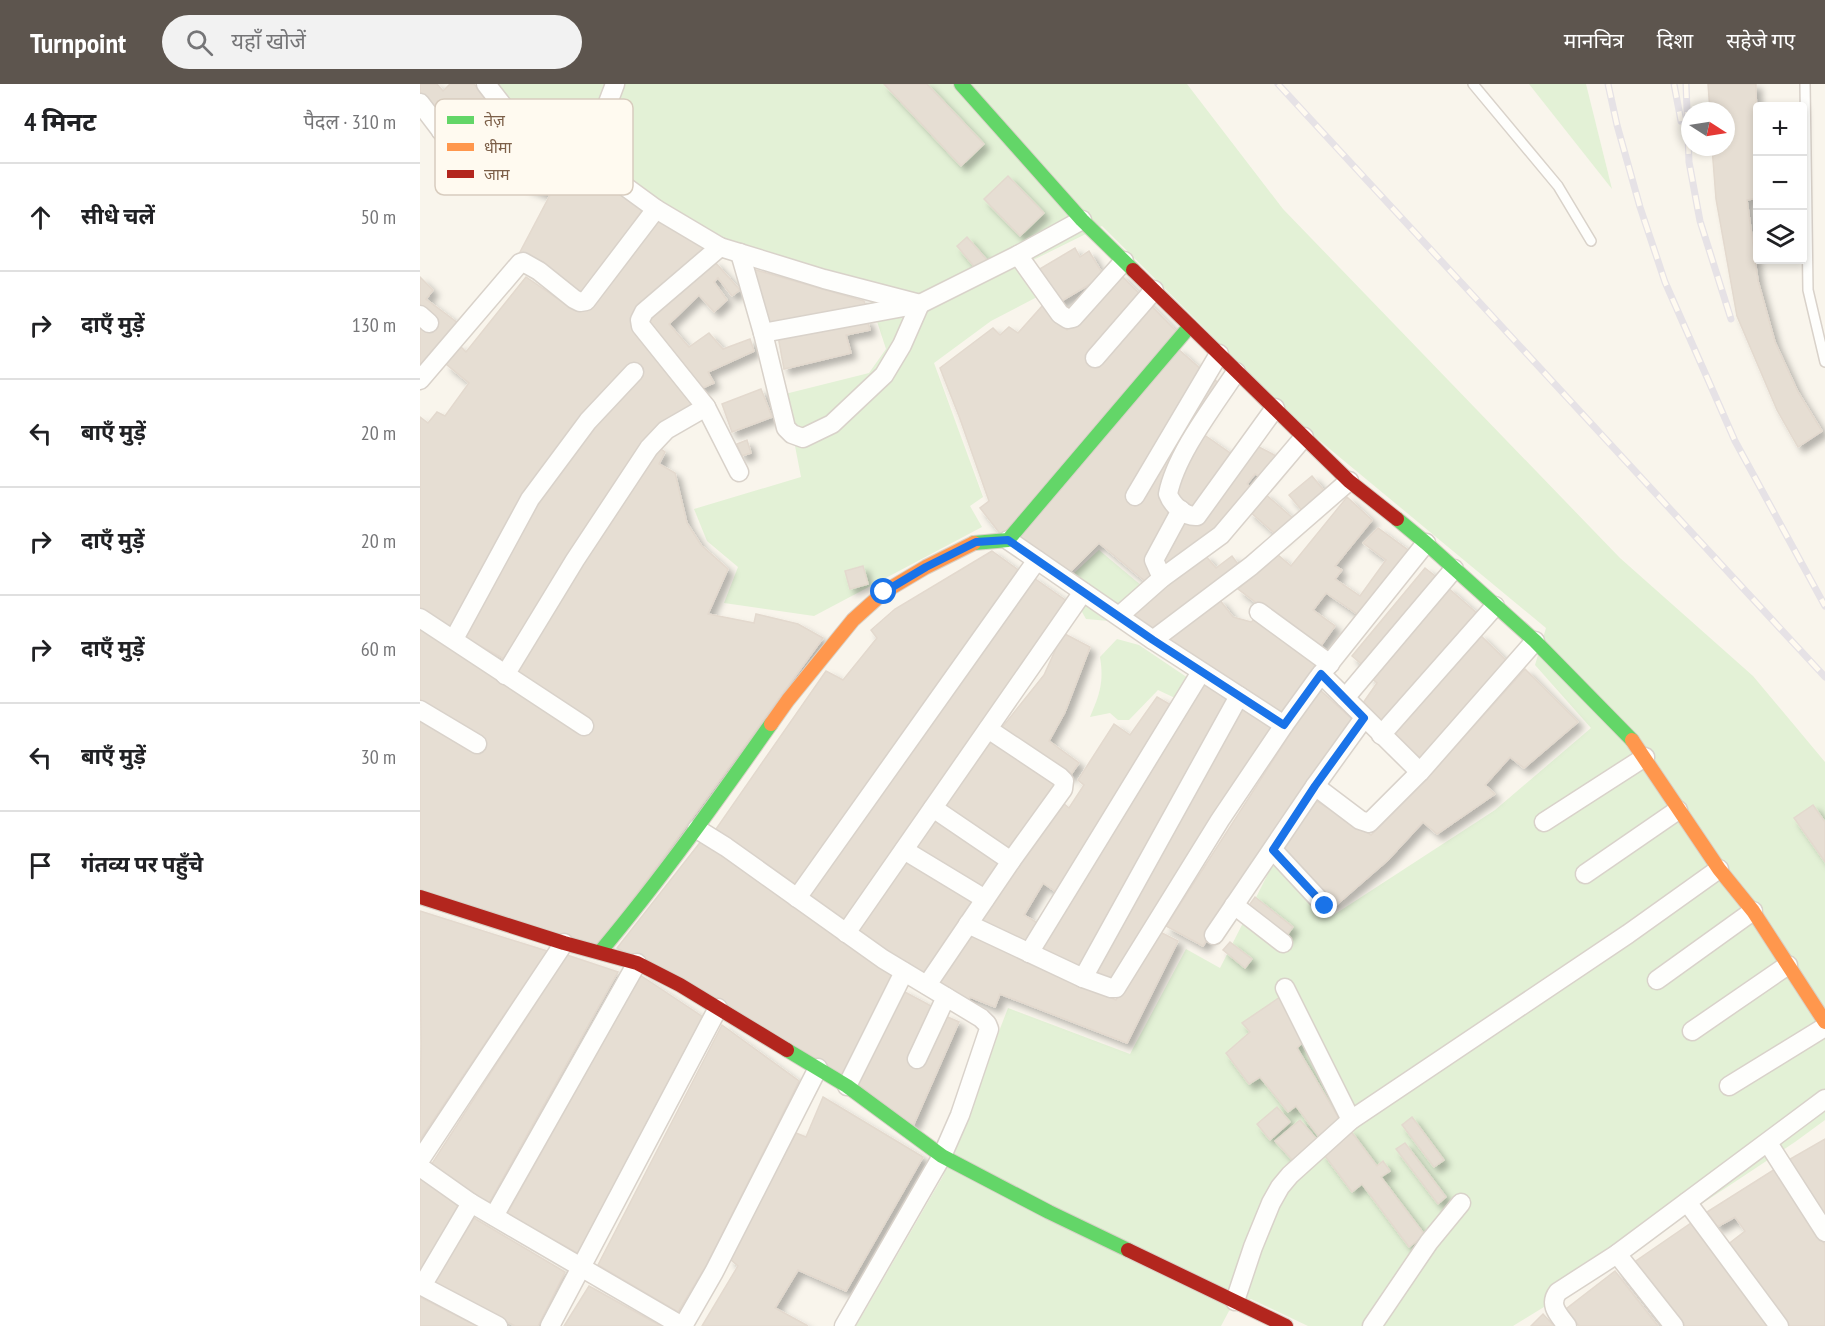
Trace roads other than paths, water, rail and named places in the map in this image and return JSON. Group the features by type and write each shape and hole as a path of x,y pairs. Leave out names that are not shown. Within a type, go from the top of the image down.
{"street":[{"path":"486,84 497,99"},
{"path":"609,99 615,84"},
{"path":"961,84 1082,220 1236,372 1349,481 1426,543 1535,640 1624,731 1645,757 1719,869 1753,911 1825,1022"},
{"path":"421,108 435,125"},
{"path":"633,192 656,209 720,247 824,279 920,304"},
{"path":"420,380 520,263 523,262 539,271 574,299 580,302 586,300 656,209"},
{"path":"763,333 920,304 1082,220"},
{"path":"720,247 644,312 640,320 641,326 705,407 739,472"},
{"path":"740,253 763,333 786,428 792,434 803,438 832,424 884,375 902,345 920,304"},
{"path":"1018,255 1060,314 1068,319 1073,318 1124,261"},
{"path":"1095,358 1154,290"},
{"path":"1008,540 1190,326"},
{"path":"1135,496 1220,354"},
{"path":"454,639 530,499 588,421 634,372"},
{"path":"1236,372 1179,463 1169,490 1169,498 1181,510 1194,517 1201,511 1275,408"},
{"path":"505,675 588,540 649,448 666,430 705,407"},
{"path":"1119,616 1162,578 1221,535 1304,437"},
{"path":"1153,640 1251,566 1349,481"},
{"path":"1162,578 1154,560 1181,510"},
{"path":"600,952 697,829 788,700 853,620 884,592 926,567 976,542 1008,540 1153,640 1284,725"},
{"path":"968,924 1083,978 1111,988 1119,985 1215,829 1284,725 1325,669 1426,543"},
{"path":"797,898 1037,560"},
{"path":"1345,698 1454,569"},
{"path":"846,933 1083,592"},
{"path":"1381,735 1495,606"},
{"path":"1259,612 1325,669 1345,698 1420,772"},
{"path":"420,618 584,726"},
{"path":"1315,786 1360,820 1368,823 1420,772 1535,640"},
{"path":"1029,953 1201,672"},
{"path":"1083,978 1239,696"},
{"path":"420,710 477,744"},
{"path":"1214,935 1364,718"},
{"path":"927,986 1011,861 1063,789 1064,782 1060,777 988,729"},
{"path":"1544,822 1645,757"},
{"path":"933,808 1011,861"},
{"path":"1585,874 1678,810"},
{"path":"697,829 904,972 981,1018 989,1029 960,1115 942,1156 844,1326"},
{"path":"904,850 985,900"},
{"path":"1273,850 1325,906"},
{"path":"1235,1301 1253,1247 1280,1187 1290,1175 1351,1120 1628,934 1719,869"},
{"path":"420,897 564,943 637,963 718,1008 847,1086 942,1156 1049,1212 1286,1326"},
{"path":"1234,905 1283,944"},
{"path":"1657,980 1753,911"},
{"path":"420,1160 564,943"},
{"path":"494,1216 637,963"},
{"path":"1692,1031 1788,964"},
{"path":"847,1086 904,972"},
{"path":"1285,988 1351,1120"},
{"path":"917,1059 946,997"},
{"path":"550,1326 718,1008"},
{"path":"1729,1086 1825,1027"},
{"path":"420,1167 471,1203 682,1326 714,1272 818,1068"},
{"path":"1567,1326 1555,1310 1554,1298 1558,1292 1617,1254 1825,1099"},
{"path":"1768,1143 1825,1232"},
{"path":"1687,1202 1779,1326"},
{"path":"471,1203 421,1285 498,1326"},
{"path":"1372,1326 1429,1242 1461,1203"},
{"path":"1617,1254 1674,1326"}],"lane":[{"path":"1473,84 1558,186 1591,241"},
{"path":"1805,84 1808,290 1825,362"}],"railway":[{"path":"1278,84 1825,677"},
{"path":"1608,84 1640,207 1665,282 1735,441 1825,606"},
{"path":"1674,84 1681,121"},
{"path":"1686,84 1689,162 1700,221 1731,319"}]}
